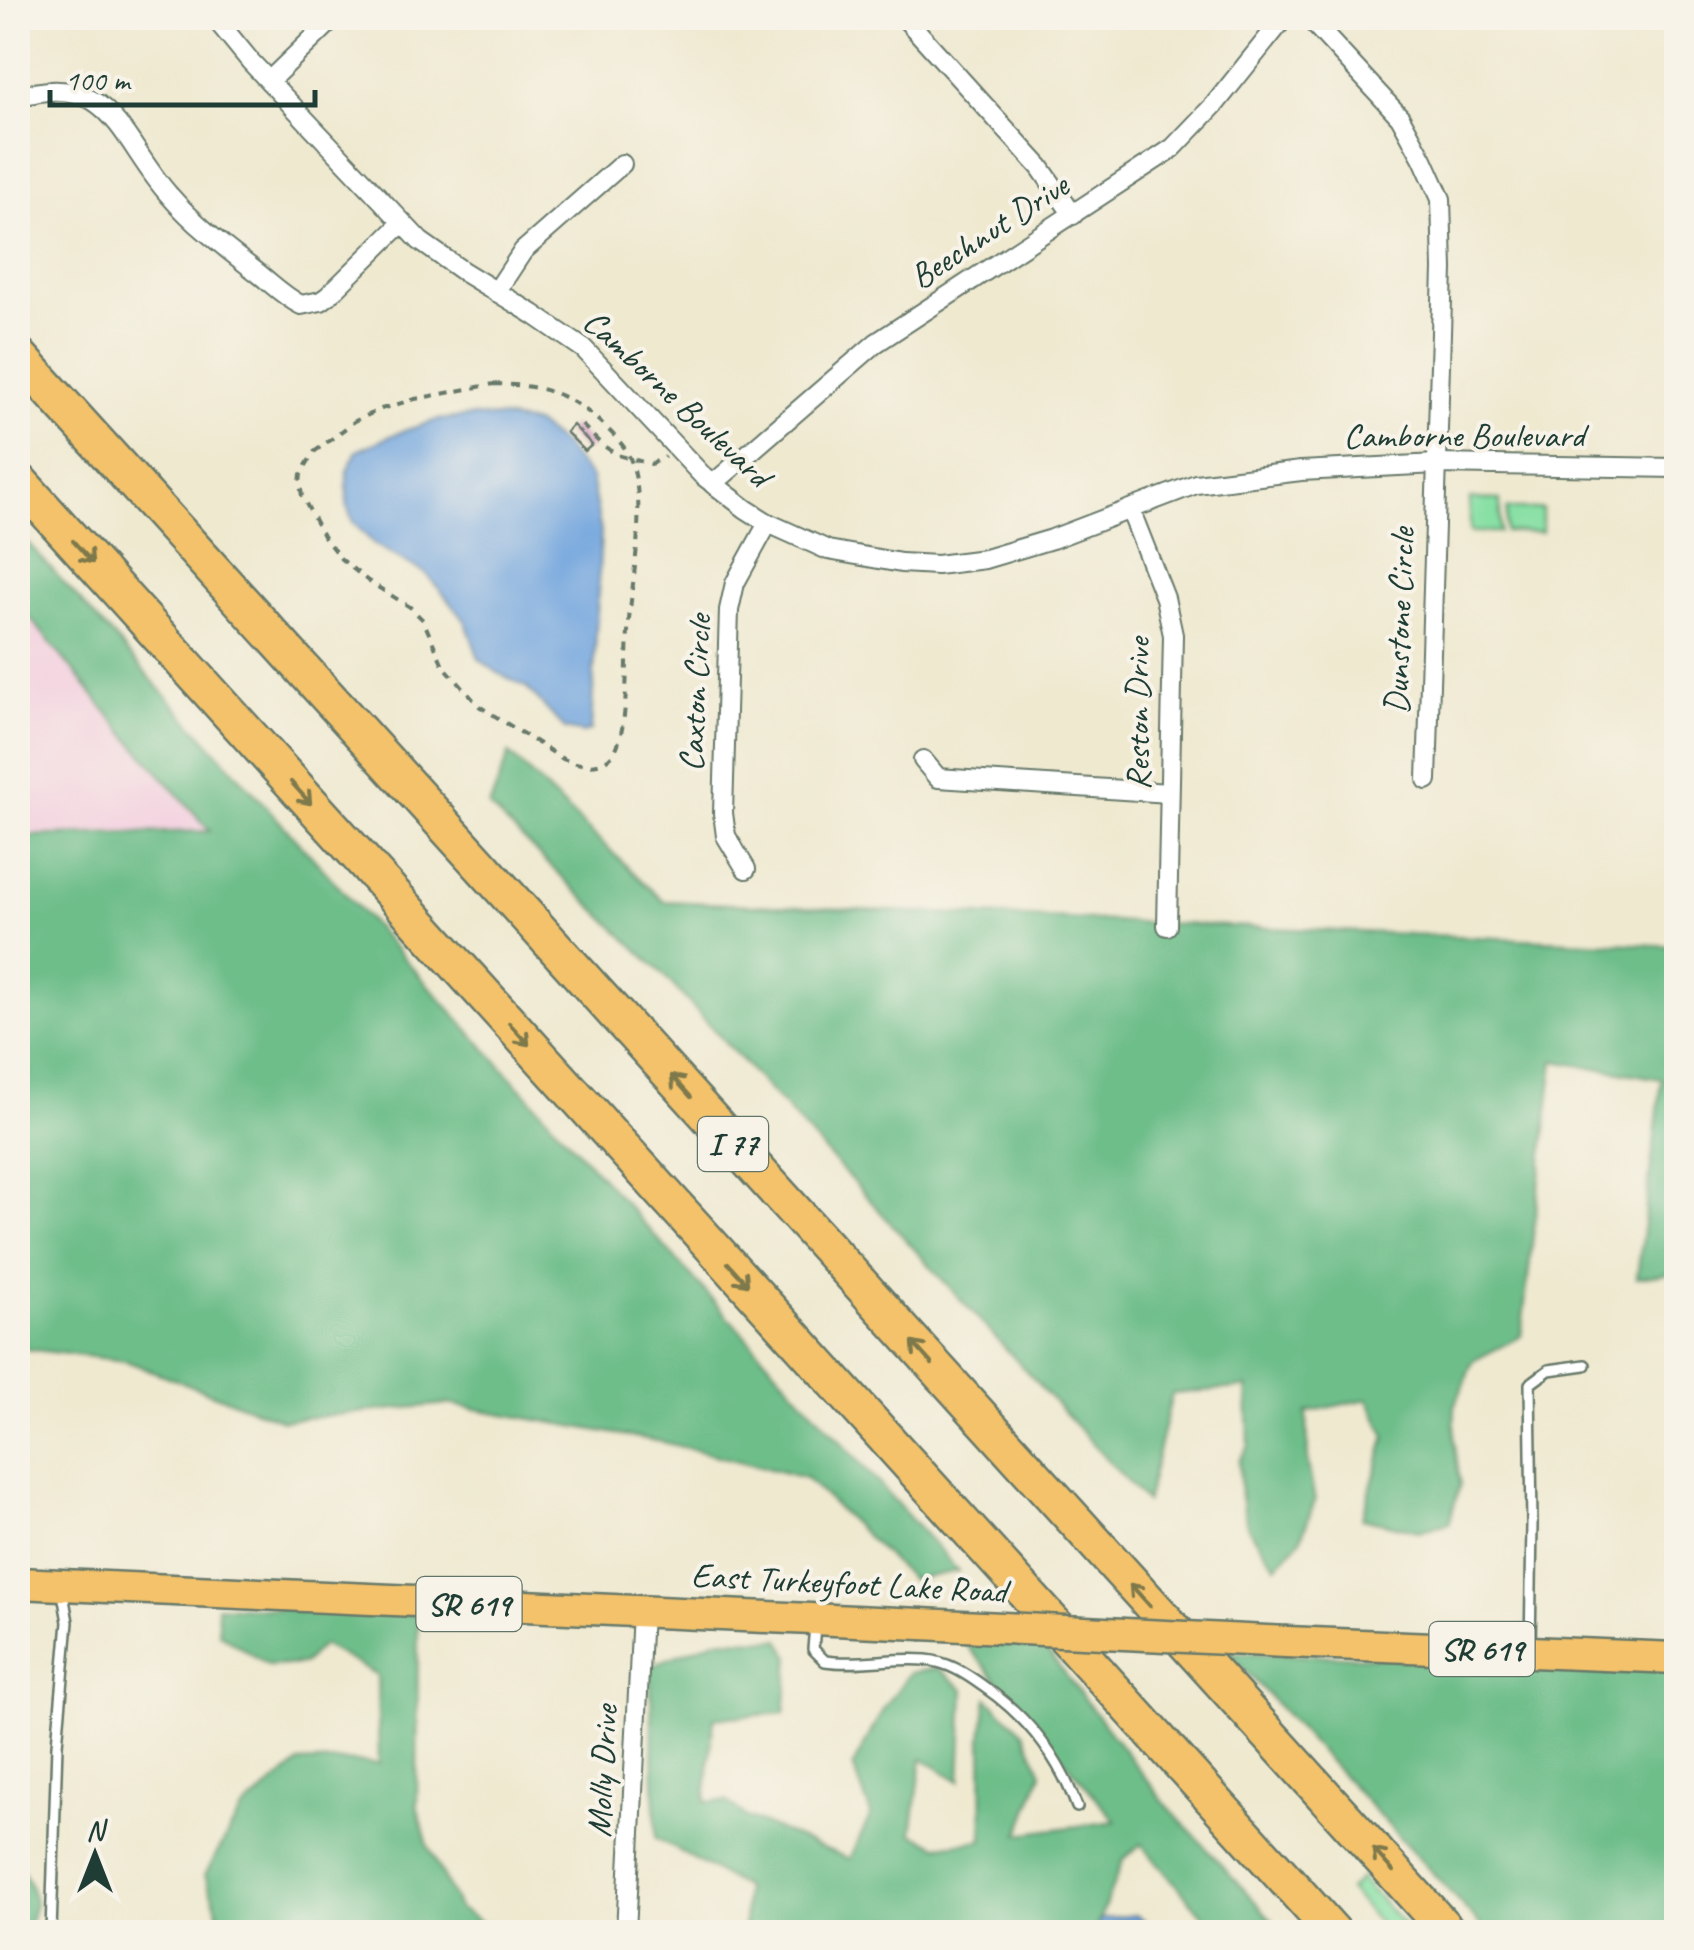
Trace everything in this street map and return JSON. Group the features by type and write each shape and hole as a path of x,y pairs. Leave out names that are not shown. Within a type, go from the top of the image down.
{"highway":[{"name":"I 77","path":"18,355 1448,1932"},
{"name":"I 77","path":"18,480 1333,1932"}],"main road":[{"name":"East Turkeyfoot Lake Road","path":"18,1583 1676,1658"}],"street":[{"name":"Camborne Boulevard","path":"214,18 420,242 584,349 713,484 768,523 828,550 900,564 938,565 1007,554 1196,484 1335,468 1436,464 1676,468"},
{"path":"269,81 334,18"},
{"path":"906,18 1040,167 1073,214"},
{"name":"Beechnut Drive","path":"713,484 876,343 1160,158 1216,104 1284,18"},
{"name":"Dunstone Circle","path":"1309,18 1400,117 1440,199 1442,269 1427,780"},
{"path":"18,97 48,90 70,92 103,107 182,209 223,246 301,305 328,296 402,224"},
{"path":"496,292 523,251 622,164"},
{"name":"Reston Drive","path":"1130,509 1166,598 1172,635 1166,926"},
{"name":"Caxton Circle","path":"746,869 726,836 723,813 729,610 736,584 768,523"},
{"path":"923,760 938,778 1169,792"},
{"name":"Molly Drive","path":"626,1932 642,1612"}],"lane":[{"path":"1530,1652 1530,1384 1550,1370 1585,1365"},
{"path":"52,1932 58,1746 68,1622 62,1585"},
{"path":"815,1618 814,1649 825,1662 915,1660 944,1664 1008,1703 1050,1752 1069,1783 1077,1806"}],"path":[{"path":"494,384 526,385 574,402 607,428 628,457 638,495 622,730 613,754 598,764 588,765 549,752 479,706 443,666 423,620 341,559 323,536 302,496 300,484 301,474 314,452 355,421 415,398 494,384"},
{"path":"582,425 617,455 651,464 664,458 674,445"}],"shaded area":[{"path":"18,603 121,729 211,832 18,836"}],"green space":[{"path":"1470,499 1500,500 1500,532 1470,532"},
{"path":"1507,509 1542,509 1542,532 1506,532"},
{"path":"18,532 958,1571 912,1580 806,1478 663,1442 447,1404 282,1420 126,1361 18,1348 18,836 210,831 18,603"},
{"path":"509,754 663,901 1676,946 1676,1273 1637,1278 1662,1079 1554,1061 1521,1336 1473,1361 1455,1406 1454,1438 1460,1484 1449,1523 1419,1531 1362,1518 1386,1436 1368,1399 1307,1412 1308,1464 1315,1501 1300,1541 1276,1566 1248,1528 1241,1498 1239,1461 1249,1446 1247,1387 1172,1394 1146,1502 659,970 489,807"},
{"path":"217,1606 418,1614 417,1805 428,1846 458,1908 497,1932 225,1932 205,1875 241,1811 299,1763 379,1764 377,1675 322,1645 303,1664 270,1666 219,1633"},
{"path":"718,1639 780,1640 790,1657 785,1713 714,1718 705,1802 727,1801 746,1817 850,1859 871,1814 853,1766 884,1708 910,1673 938,1668 964,1689 960,1781 922,1759 912,1833 938,1846 983,1840 982,1738 987,1698 1024,1732 1042,1773 1019,1834 1116,1821 964,1642 1044,1647 1164,1802 1283,1932 1217,1932 1141,1844 1123,1859 1095,1932 744,1932 745,1888 656,1838 650,1666"},
{"path":"1228,1652 1676,1667 1676,1932 1487,1932"},
{"path":"18,1823 20,1865 35,1904 27,1932 18,1932"},
{"path":"1360,1878 1410,1932 1387,1932 1349,1890"}],"water":[{"path":"474,416 536,424 561,443 591,478 601,532 591,730 583,733 565,729 526,687 479,659 466,622 447,598 425,573 374,544 353,522 347,506 347,471 357,451 437,420"},
{"path":"1136,1915 1159,1932 1095,1932 1102,1919"}],"building":[{"path":"573,425 592,445 585,451 566,432"}]}
